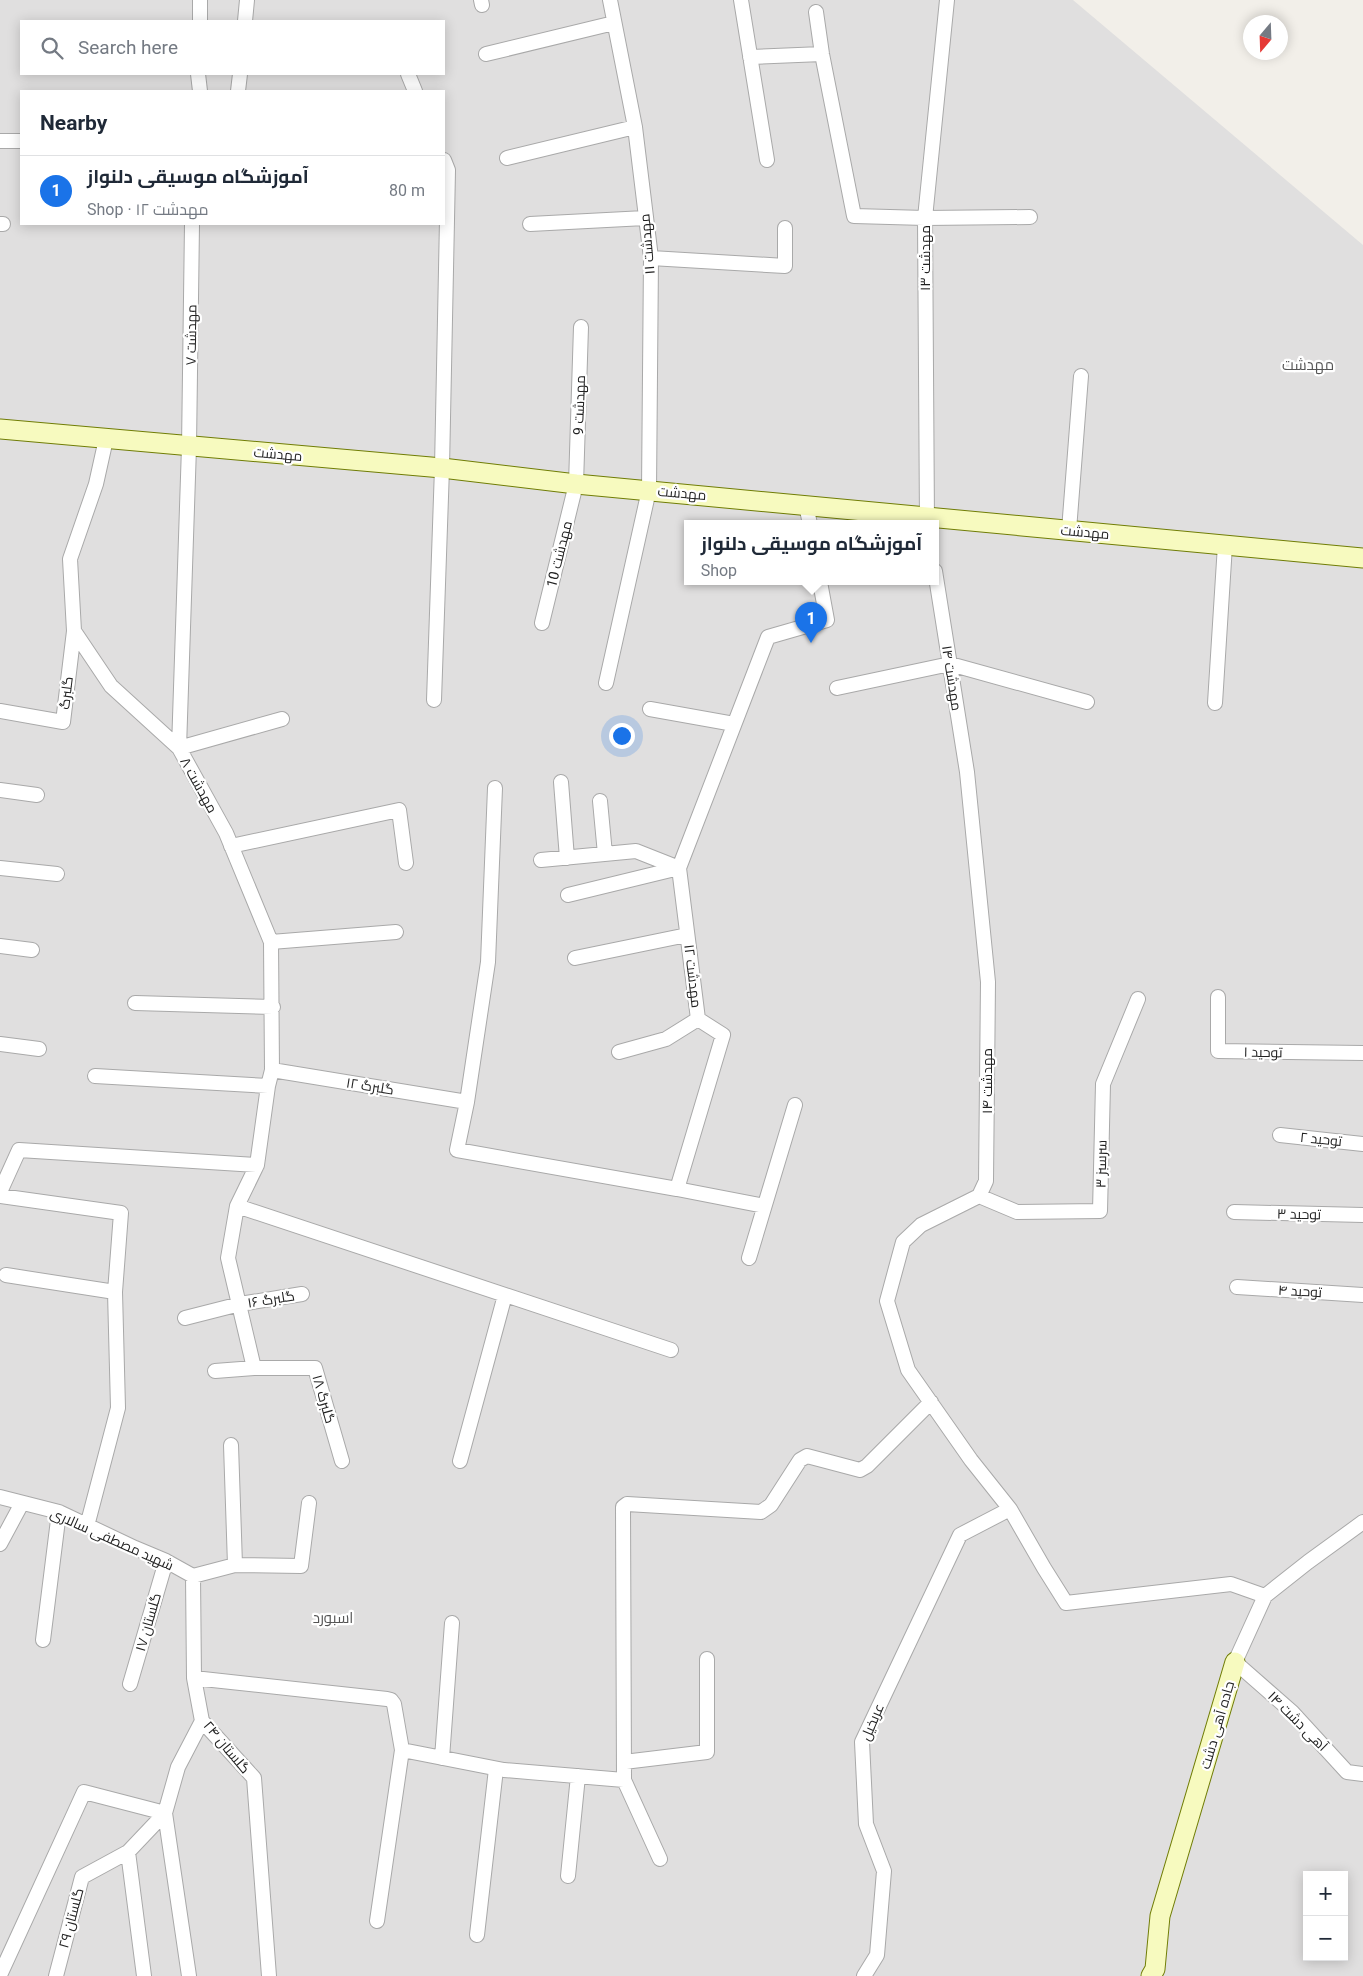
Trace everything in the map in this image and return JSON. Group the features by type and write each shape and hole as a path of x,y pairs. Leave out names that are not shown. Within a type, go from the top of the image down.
{"street":[{"path":"200,0 200,20"},
{"path":"245,20 247,0"},
{"name":"مهدشت ۱۱","path":"606,683 649,490 651,258 635,127 610,0"},
{"path":"741,0 767,160"},
{"name":"مهدشت ۱۳","path":"927,520 925,218 947,0"},
{"path":"816,12 822,54 854,216 925,218 1030,217"},
{"path":"486,54 614,23"},
{"path":"750,57 822,54"},
{"path":"198,75 200,90"},
{"path":"238,90 240,75"},
{"path":"408,75 415,90"},
{"path":"507,158 635,127"},
{"path":"0,141 20,141"},
{"path":"434,700 442,468 448,170 445,162"},
{"path":"530,224 645,218"},
{"name":"مهدشت ۷","path":"179,748 189,447 192,225"},
{"path":"651,258 785,266 785,228"},
{"name":"مهدشت 9","path":"576,484 581,327"},
{"path":"1069,530 1081,376"},
{"name":"مهدشت","path":"0,429 442,468 576,484 806,505 927,520"},
{"path":"74,631 70,559 96,484 106,439"},
{"name":"مهدشت 10","path":"542,623 576,484"},
{"path":"806,505 809,520"},
{"name":"مهدشت","path":"939,521 1069,530 1363,558"},
{"path":"1215,703 1225,545"},
{"name":"مهدشت ۱۲","path":"677,1190 723,1035 698,1018 679,868 768,636 827,620 821,585"},
{"name":"مهدشت ۱۴","path":"937,585 967,772 988,982 986,1181 980,1196"},
{"name":"گلبرگ","path":"0,711 63,722 74,631"},
{"name":"مهدشت ۸","path":"74,631 111,686 179,748 226,833 271,942 272,1070 268,1086 258,1165 237,1206 228,1258 254,1368"},
{"path":"837,688 950,664 1088,702"},
{"path":"650,710 734,724"},
{"path":"179,748 282,719"},
{"path":"561,782 567,858"},
{"path":"495,788 488,962 468,1102 457,1150 764,1206"},
{"path":"0,790 37,795"},
{"path":"600,801 606,854"},
{"path":"231,846 399,810 406,863"},
{"path":"541,860 636,851 679,868"},
{"path":"0,868 57,874"},
{"path":"568,895 679,868"},
{"path":"271,942 396,932"},
{"path":"576,958 687,935"},
{"path":"0,946 32,950"},
{"name":"توحید ۱","path":"1218,997 1218,1051 1363,1053"},
{"name":"سرسبز ۳","path":"980,1196 1017,1212 1100,1211 1103,1084 1138,999"},
{"path":"135,1004 273,1007"},
{"path":"620,1052 666,1039 698,1018"},
{"path":"0,1044 39,1049"},
{"name":"گلبرگ ١٢","path":"272,1070 468,1102"},
{"path":"95,1076 268,1086"},
{"path":"749,1258 794,1105"},
{"name":"توحید ۲","path":"1280,1135 1363,1144"},
{"path":"0,1192 19,1150 258,1165"},
{"path":"0,1196 121,1213 115,1292 118,1408 87,1526"},
{"path":"980,1196 922,1225 903,1242 887,1301 908,1370 972,1460 1010,1509 1066,1603 1231,1584 1265,1596"},
{"path":"237,1206 671,1350"},
{"name":"توحید ۳","path":"1234,1212 1363,1215"},
{"path":"6,1275 115,1292"},
{"name":"توحید ۴","path":"1237,1287 1363,1295"},
{"name":"گلبرگ ۱۶","path":"185,1318 240,1304 302,1294"},
{"path":"460,1460 505,1295"},
{"path":"215,1372 254,1368"},
{"name":"گلبرگ ۱۸","path":"254,1368 315,1368 342,1461"},
{"path":"660,1859 624,1780 623,1507 627,1504 761,1512 771,1505 800,1460 807,1456 860,1470 931,1402"},
{"path":"231,1445 235,1565"},
{"name":"شهید مصطفی سالاری","path":"0,1497 59,1512 166,1561 193,1576"},
{"path":"0,1544 22,1503"},
{"path":"193,1576 235,1565 301,1566 309,1503"},
{"name":"عربخیل","path":"864,1976 877,1955 884,1870 866,1824 862,1742 960,1535 1010,1509"},
{"path":"43,1640 59,1512"},
{"name":"جاده آهی دشت","path":"1151,1976 1155,1969 1160,1916 1235,1662 1265,1596 1363,1522"},
{"name":"گلستان ۱۷","path":"130,1684 166,1561"},
{"name":"گلستان ۲۴","path":"193,1576 194,1678 202,1721 254,1778 269,1976"},
{"path":"442,1758 452,1623"},
{"path":"624,1762 707,1752 707,1659"},
{"name":"آهی دشت ۱۴","path":"1235,1662 1292,1712 1346,1772 1363,1774"},
{"path":"194,1678 392,1700 402,1750 378,1921"},
{"path":"189,1976 165,1813 178,1767 202,1721"},
{"path":"402,1750 496,1769 624,1780"},
{"path":"477,1935 496,1769"},
{"path":"568,1876 578,1776"},
{"path":"0,1975 84,1792 165,1813"},
{"name":"گلستان ۲۹","path":"56,1976 82,1877 128,1852 165,1813"},
{"path":"128,1852 144,1976"}],"shaded area":[{"path":"0,0 1073,0 1363,245 1363,1976 0,1976"}],"place":[{"name":"آموزشگاه موسیقی دلنواز","path":"811,643"}],"district":[{"name":"مهدشت","path":"1308,365"},
{"name":"اسبورد","path":"333,1618"}]}
